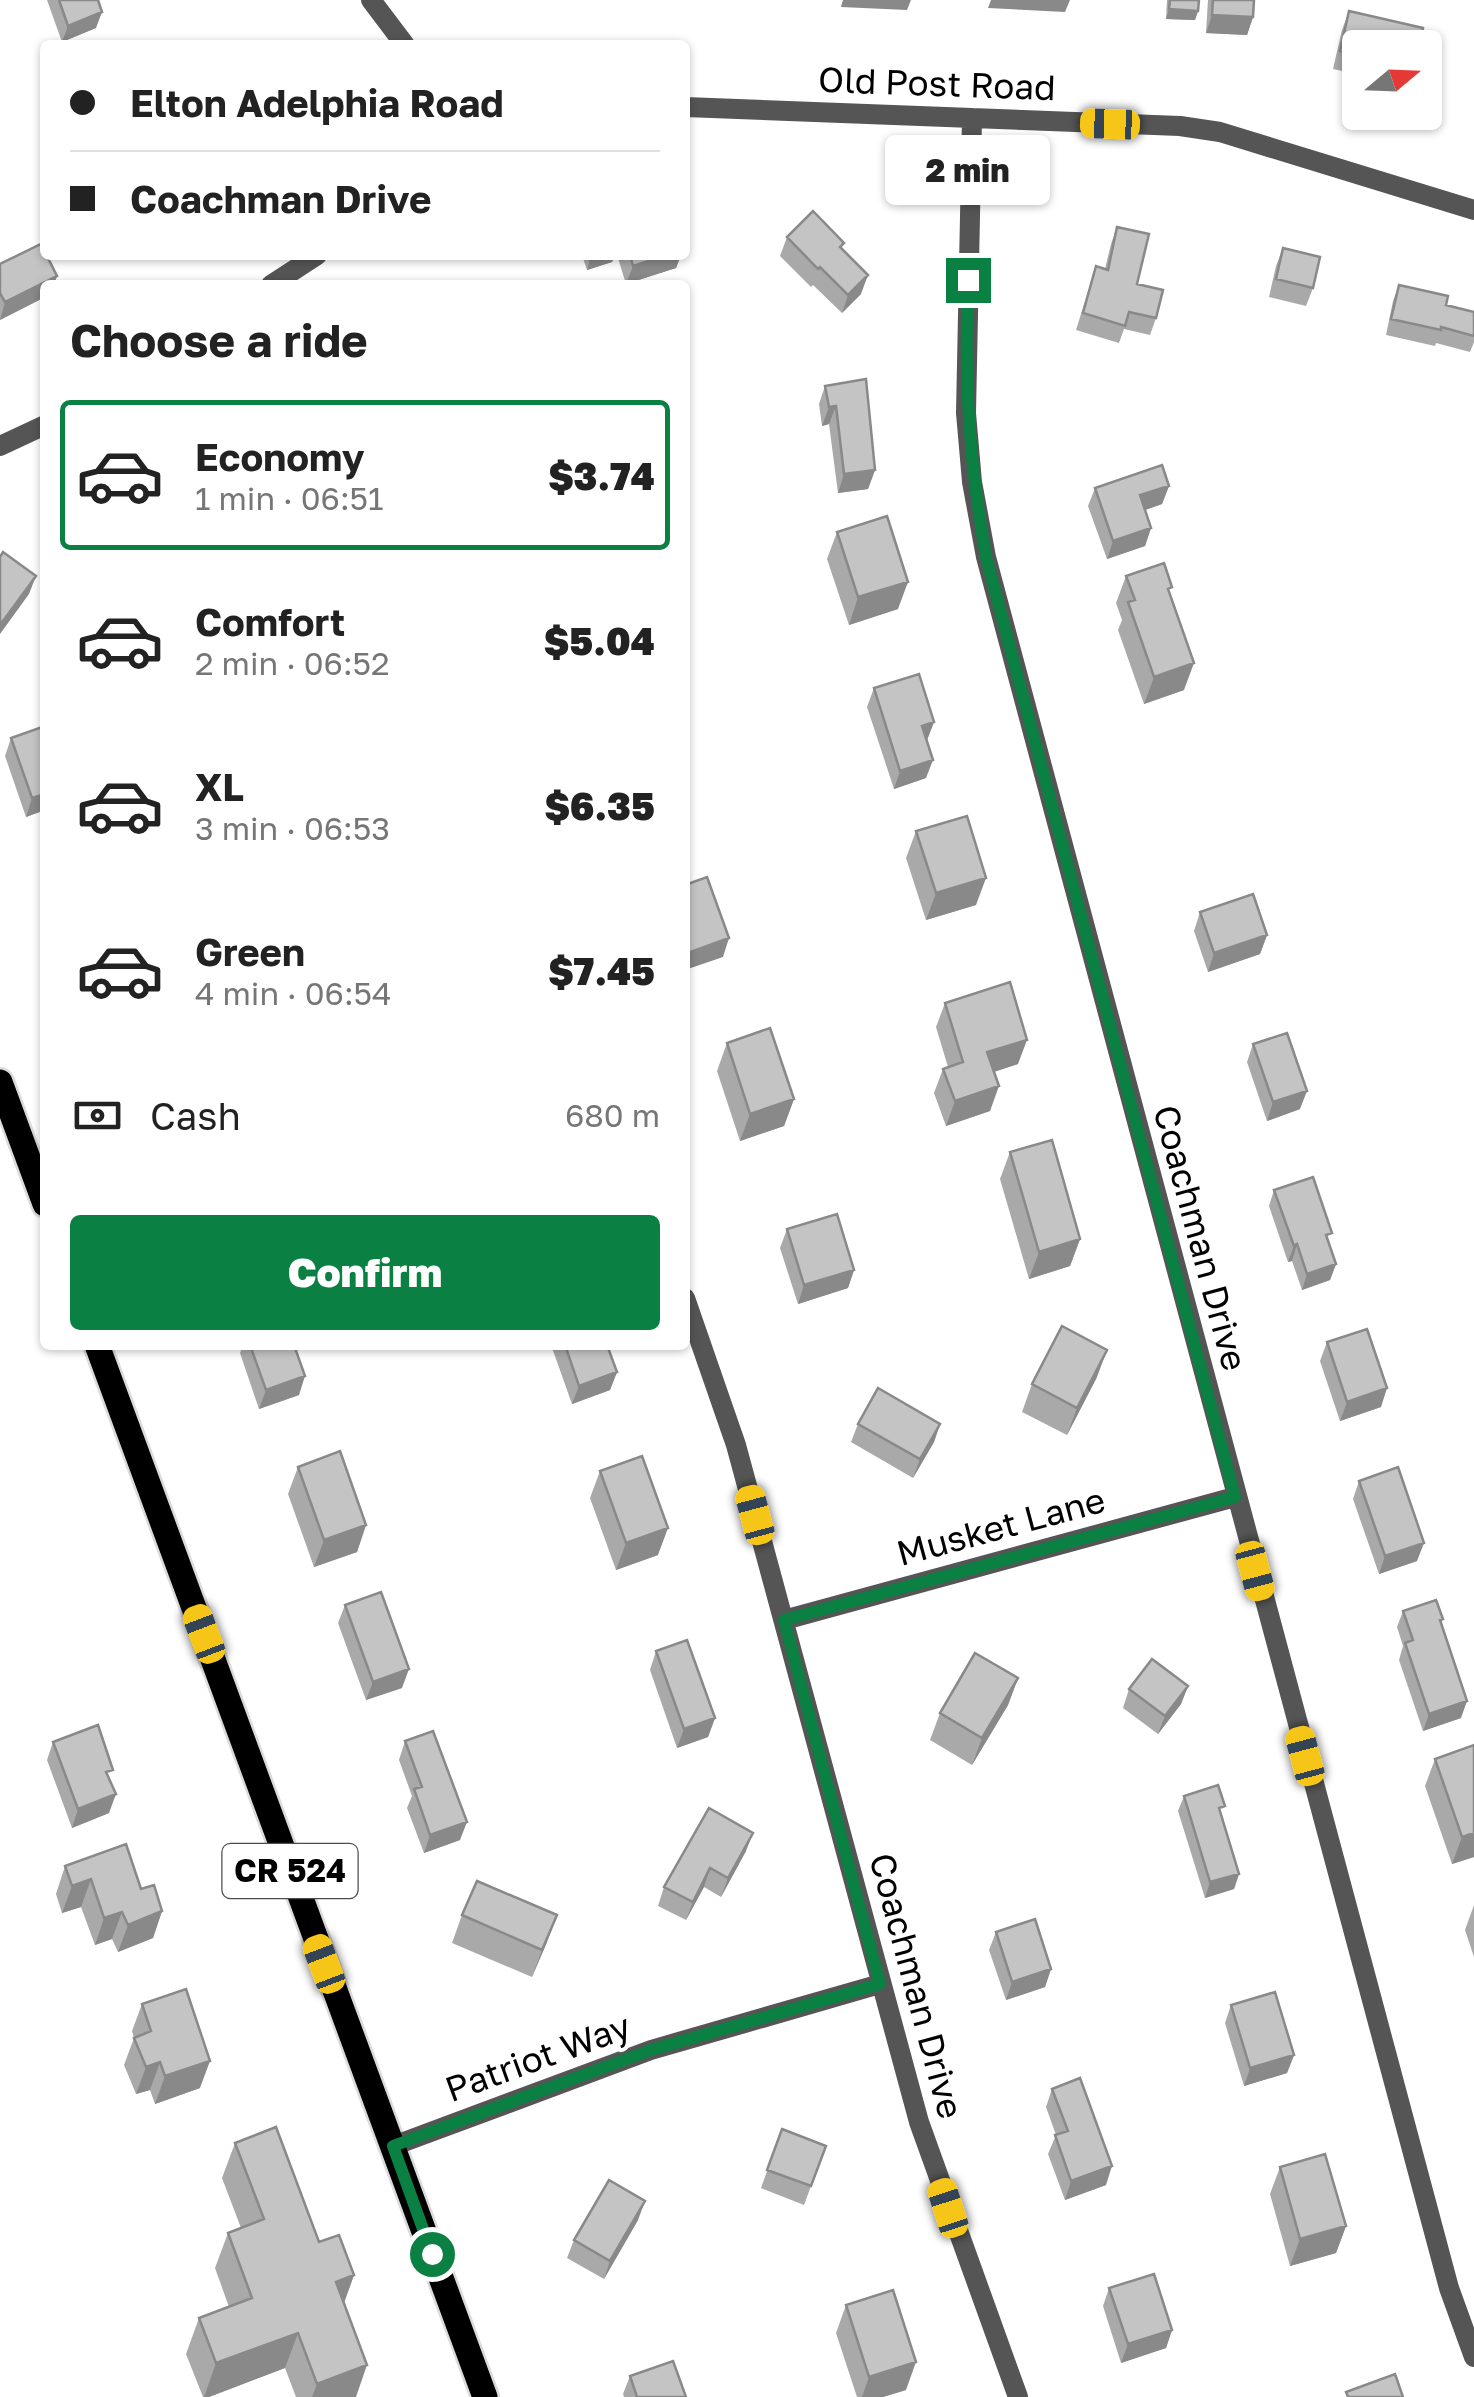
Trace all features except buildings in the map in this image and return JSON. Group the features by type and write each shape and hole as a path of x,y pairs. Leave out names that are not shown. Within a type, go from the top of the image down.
{"main road":[{"path":"0,1082 40,1190"},
{"name":"CR 524","path":"99,1350 485,2397"}],"street":[{"path":"371,0 401,40"},
{"name":"Old Post Road","path":"690,107 1180,126 1220,132 1474,210"},
{"name":"Coachman Drive","path":"972,118 966,413 972,482 986,557 1449,2288 1474,2357"},
{"path":"278,280 308,260"},
{"path":"0,446 40,427"},
{"name":"Coachman Drive","path":"690,1312 736,1445 930,2156 1018,2397"},
{"name":"Musket Lane","path":"784,1620 1235,1497"},
{"name":"Patriot Way","path":"393,2146 651,2050 880,1984"}],"route":[{"path":"432,2254 393,2146 651,2050 880,1984 784,1620 1235,1497 986,557 972,482 966,413 968,280"}]}
